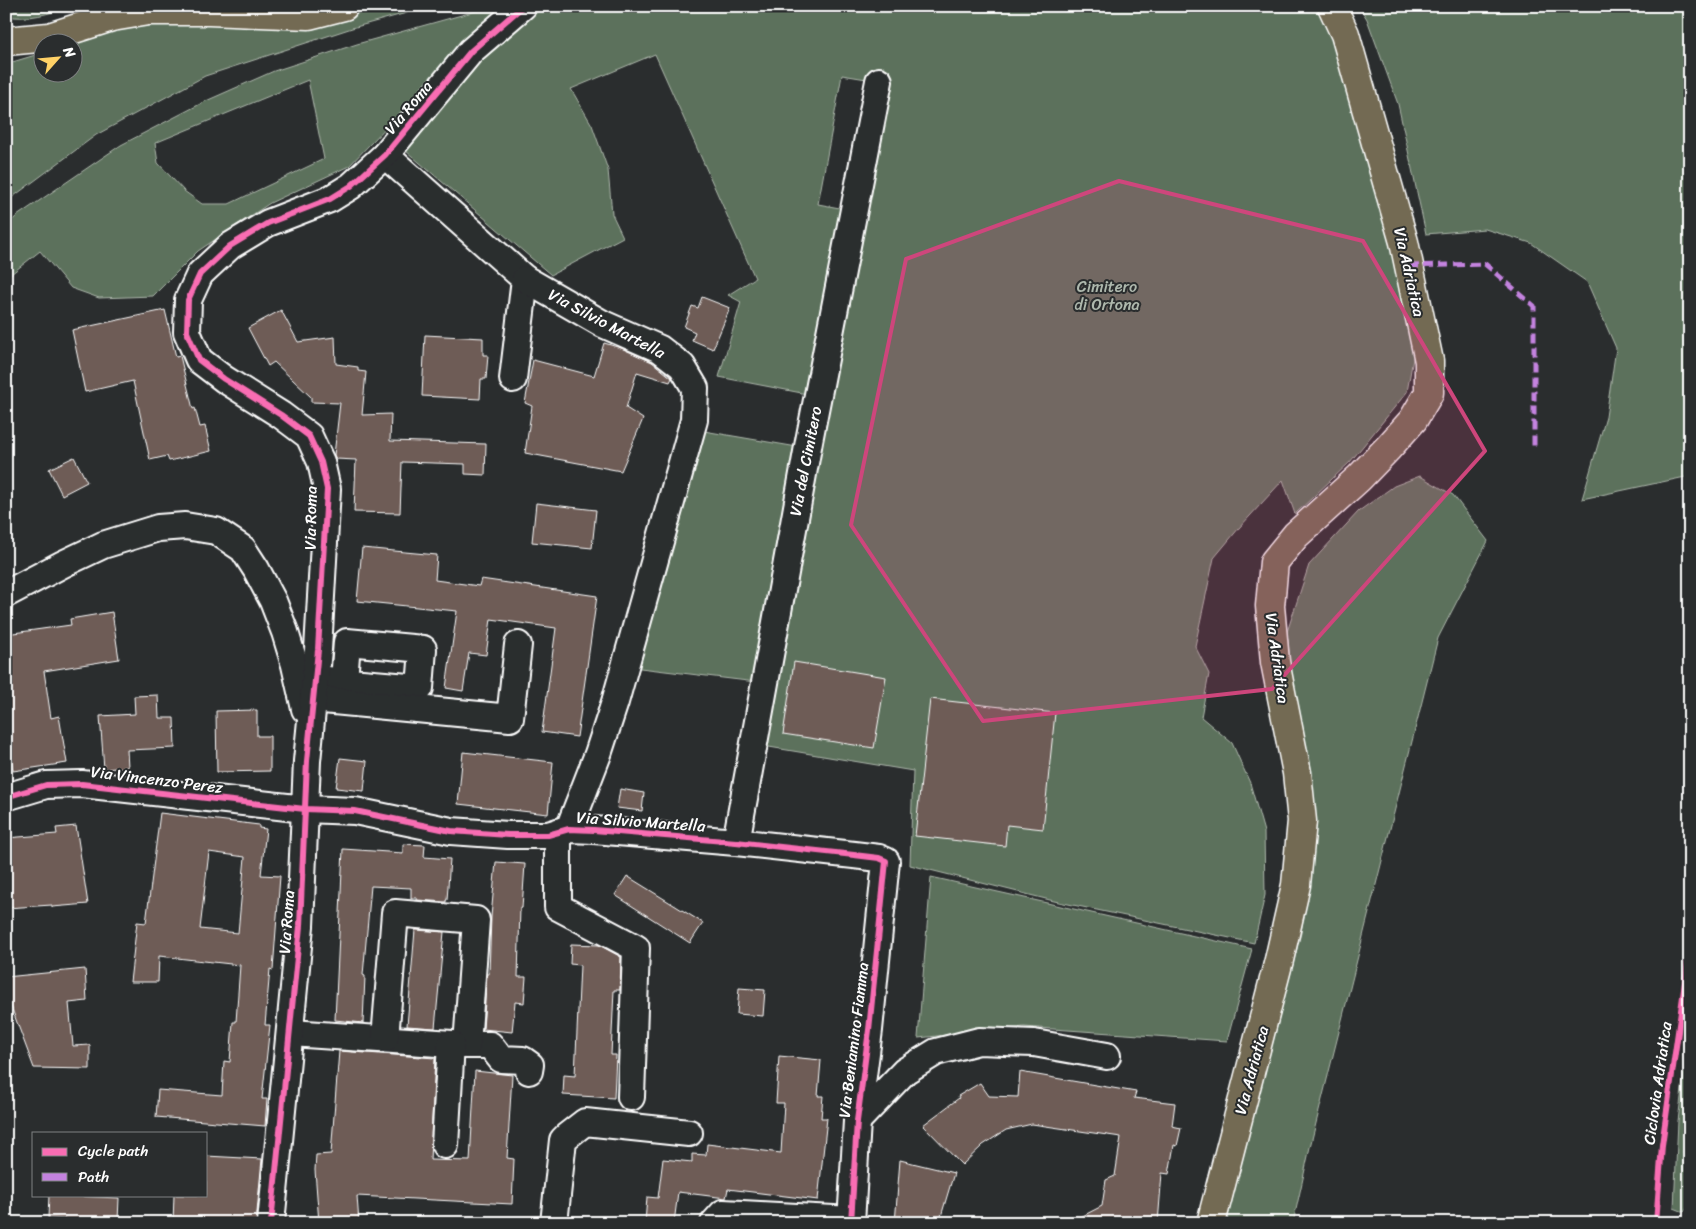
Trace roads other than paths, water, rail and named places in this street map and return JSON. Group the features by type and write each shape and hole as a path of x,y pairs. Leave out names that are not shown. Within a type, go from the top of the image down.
{"main road":[{"path":"6,42 49,37 112,17 148,11 209,11 310,15 344,6"},
{"name":"Via Adriatica","path":"1211,1223 1279,960 1296,885 1302,821 1297,773 1275,662 1270,606 1274,562 1296,535 1359,478 1413,420 1429,393 1429,361 1404,242 1345,34 1332,6"}],"street":[{"name":"Via Roma","path":"272,1223 300,926 310,727 318,650 327,489 322,462 309,436 281,415 224,380 199,360 187,332 188,300 200,274 230,246 268,224 330,199 351,186 385,155 472,50 523,6"},
{"name":"Via del Cimitero","path":"736,842 809,441 880,82"},
{"name":"Via Silvio Martella","path":"385,155 525,279 603,324 660,349 682,366 694,388 694,420 620,685 598,754 564,831"},
{"path":"513,379 525,279"},
{"path":"6,594 63,564 103,546 158,528 185,526 216,531 243,549 273,601 295,665 310,727"},
{"path":"314,689 510,718 518,646"},
{"path":"314,689 344,681"},
{"name":"Via Vincenzo Perez","path":"6,797 46,785 82,784 305,809"},
{"name":"Via Silvio Martella","path":"305,809 355,811 451,831 508,835 548,834 564,831 736,842 879,858 886,861"},
{"path":"564,831 558,907 636,948 631,1096"},
{"name":"Via Beniamino Fiamma","path":"852,1221 857,1121 869,1030 886,861"},
{"path":"558,892 609,920"},
{"path":"385,1039 395,913 476,920 445,1146"},
{"path":"290,1033 490,1045 501,1059 523,1060 530,1065 529,1071"},
{"name":"Via Beniamino Fiamma","path":"857,1121 905,1071 936,1052 979,1041 1034,1043 1107,1056"},
{"path":"554,1223 563,1140 585,1122 689,1133"},
{"path":"714,1223 723,1213 852,1221"}],"park label":[{"name":"Cimitero di Ortona","path":"1107,295"}]}
